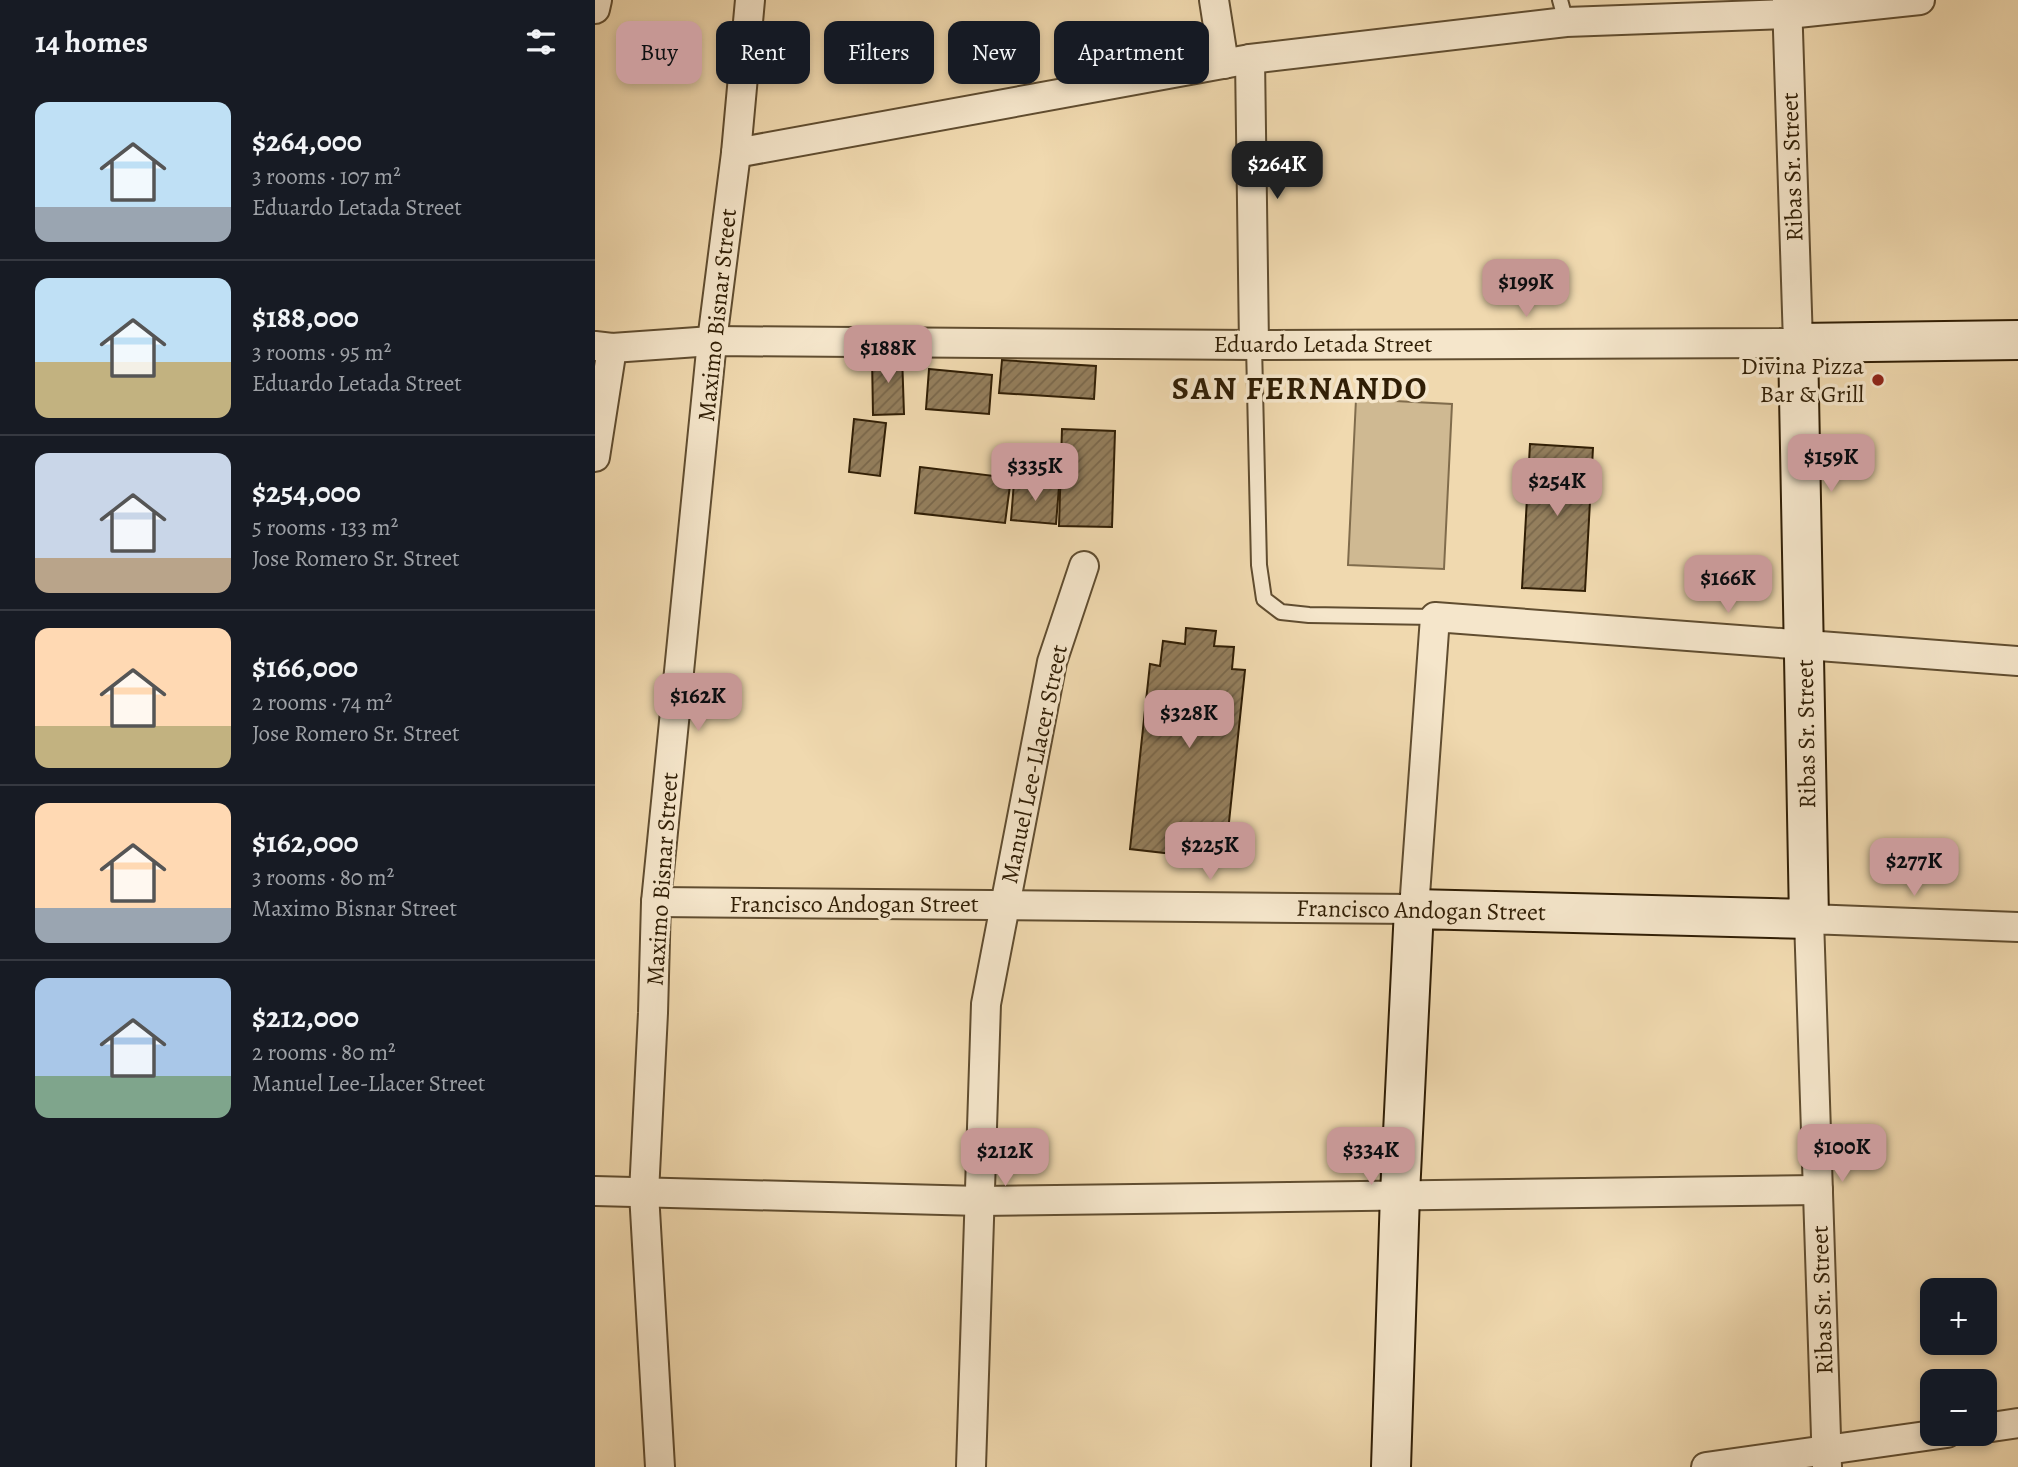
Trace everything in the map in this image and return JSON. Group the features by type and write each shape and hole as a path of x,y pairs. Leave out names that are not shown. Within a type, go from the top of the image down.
{"main road":[{"name":"Eduardo Letada Street","path":"1798,343 2018,340"},
{"name":"Ribas Sr. Street","path":"1798,343 1809,919"},
{"name":"Francisco Andogan Street","path":"1414,909 1809,919"},
{"path":"1391,1467 1400,1194 1414,909"}],"street":[{"path":"595,9 597,0"},
{"name":"Maximo Bisnar Street","path":"660,1467 644,1193 656,902 712,341 736,153 750,0"},
{"path":"1214,0 1237,61 1254,345"},
{"path":"736,153 1237,61 1563,11 1788,7 1920,0"},
{"name":"Ribas Sr. Street","path":"1788,7 1798,343"},
{"name":"Eduardo Letada Street","path":"604,347 712,341 1254,345 1798,343"},
{"path":"595,457 604,347"},
{"name":"Manuel Lee-Llacer Street","path":"971,1467 986,1004 1052,662 1084,566"},
{"path":"1414,909 1435,617 2018,661"},
{"name":"Francisco Andogan Street","path":"656,902 1414,909"},
{"name":"Ribas Sr. Street","path":"1809,919 1827,1459"},
{"name":"Francisco Andogan Street","path":"1809,919 2018,927"},
{"path":"595,1191 980,1201 1818,1190"},
{"path":"1997,1426 2018,1423"},
{"path":"1706,1467 1827,1459 1920,1439"}],"lane":[{"path":"1254,345 1259,565 1264,599 1281,612 1435,617"}],"shaded area":[{"path":"1356,399 1452,404 1444,569 1348,565"}],"building":[{"path":"902,355 904,414 873,415 872,356"},
{"path":"1002,360 1096,366 1094,399 999,393"},
{"path":"929,369 992,375 989,414 926,409"},
{"path":"854,419 886,423 880,476 849,472"},
{"path":"1062,429 1115,431 1112,527 1059,526"},
{"path":"1530,444 1593,448 1585,591 1522,588"},
{"path":"920,467 1011,478 1005,523 915,513"},
{"path":"1014,482 1059,487 1056,524 1011,520"},
{"path":"1186,628 1216,631 1214,646 1234,647 1232,669 1245,670 1225,860 1130,849 1150,664 1160,666 1163,641 1185,644"}],"place":[{"name":"Divina Pizza Bar & Grill","path":"1878,380"}],"district":[{"name":"SAN FERNANDO","path":"1300,388"}]}
